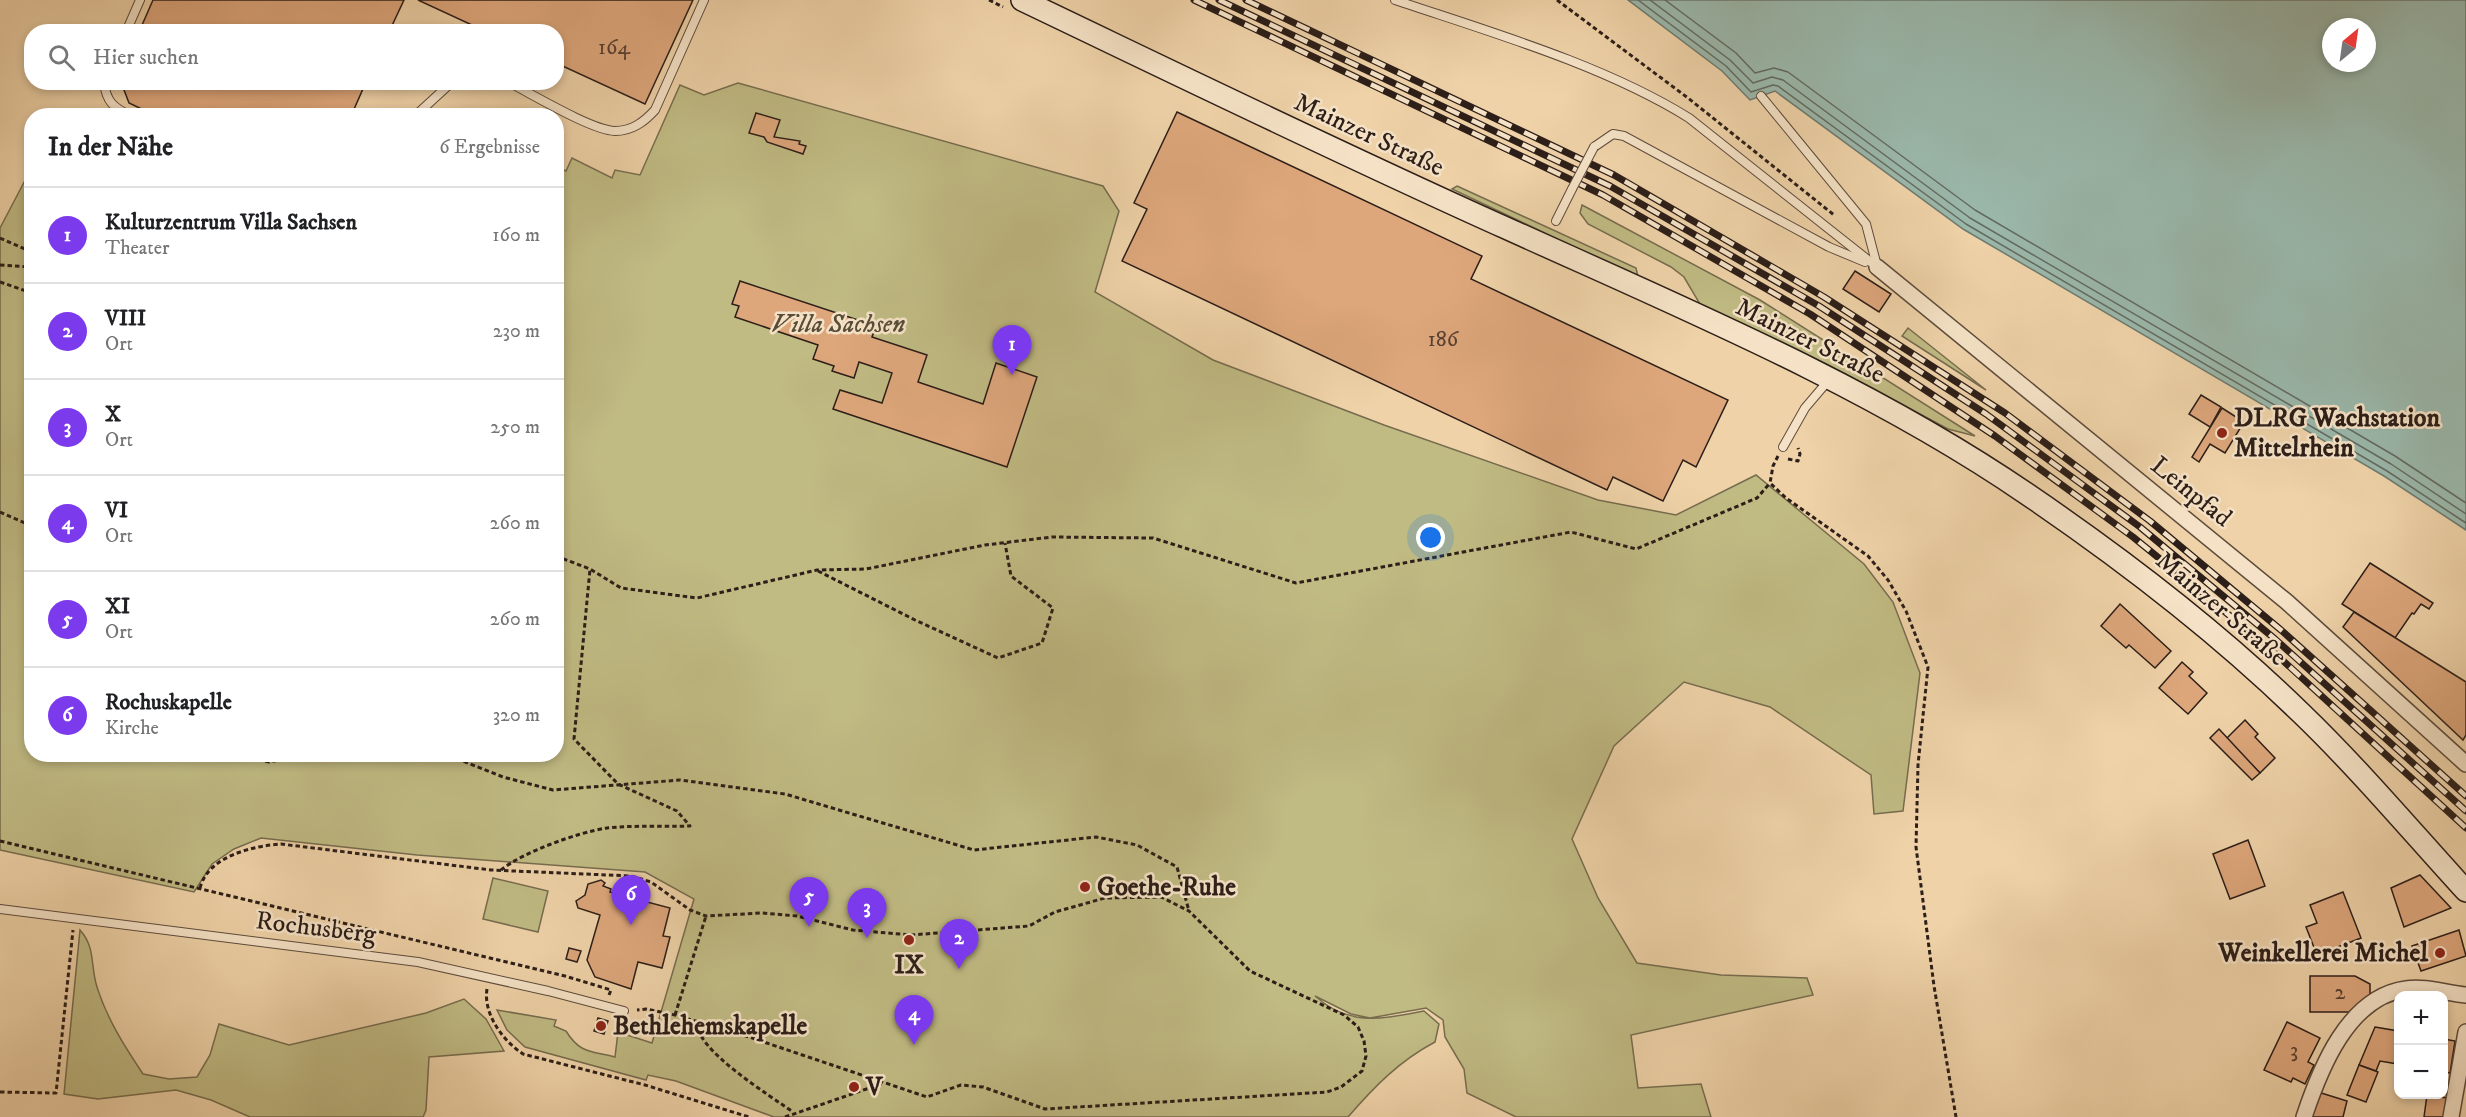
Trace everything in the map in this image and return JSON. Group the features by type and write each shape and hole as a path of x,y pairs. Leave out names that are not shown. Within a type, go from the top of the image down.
{"main road":[{"name":"Mainzer Straße","path":"1016,5 1670,302 1829,380 1982,464 2028,494 2183,609 2304,716 2466,891"}],"street":[{"name":"Leinpfad","path":"1877,267 2287,602 2466,764"},
{"path":"2304,1117 2336,1042 2354,1019 2374,1002 2386,994 2408,988 2466,995"},
{"path":"2451,1117 2466,1032"}],"lane":[{"path":"130,24 140,0"},
{"path":"564,110 613,131 628,130 645,121 655,110 704,0"},
{"path":"1395,0 1543,52 1660,100 1698,125 1877,267"},
{"path":"105,90 106,98 115,108"},
{"path":"424,108 443,90"},
{"path":"524,90 561,108"},
{"path":"1761,96 1866,224 1877,267"},
{"path":"1556,221 1594,147 1613,134 1624,136 1829,247 1877,267"},
{"path":"1783,447 1804,408 1829,380"},
{"name":"Rochusberg","path":"0,909 418,962 489,977 624,1011"}],"path":[{"path":"989,0 1016,5"},
{"path":"0,238 24,248"},
{"path":"0,265 24,266"},
{"path":"0,282 24,290"},
{"path":"564,559 590,569 621,588 697,598 817,570 866,569 1005,543 1052,537 1153,538 1296,583 1571,532 1636,549 1757,498 1770,483 1773,466 1783,447"},
{"path":"1770,483 1786,498 1868,556 1888,580 1906,611 1928,667 1918,765 1916,847 1934,986 1956,1117"},
{"path":"0,512 24,522"},
{"path":"817,570 915,620 998,657 1042,643 1053,608 1011,576 1005,543"},
{"path":"501,870 515,858 532,850 606,828 690,826 677,811 618,784 574,740 590,569"},
{"path":"462,762 503,777 553,790 680,780 785,794 974,850 1096,837 1137,845 1177,867 1189,911"},
{"path":"0,841 565,976 611,990 609,995"},
{"path":"200,888 202,879 212,868 235,854 260,845 281,844 501,870 631,876 651,882 690,910 706,916 762,914 797,916 853,930 911,935 1029,926 1055,912 1105,898 1161,897 1189,911 1250,971 1344,1015 1358,1027 1364,1041 1366,1056 1362,1071 1341,1088 1327,1092 1045,1109 983,1088 961,1085 927,1097 675,1015 646,1009 624,1011"},
{"path":"675,1015 706,916"},
{"path":"0,1092 56,1093 74,918"},
{"path":"489,977 486,999 488,1012 508,1040 523,1054 645,1085 749,1117"},
{"path":"697,1022 697,1029 703,1041 724,1061 793,1113"},
{"path":"785,1117 886,1082"}],"green space":[{"name":"Villa Sachsen","path":"738,83 1103,186 1119,211 1095,292 1213,360 1384,425 1598,500 1676,515 1756,475 1864,564 1893,602 1920,673 1903,811 1874,814 1871,775 1770,707 1684,682 1614,746 1572,839 1598,898 1637,963 1721,975 1807,978 1813,995 1631,1035 1638,1088 1701,1084 1711,1117 1516,1117 1467,1093 1464,1069 1445,1037 1443,1020 1426,1008 1370,1018 1424,1011 1439,1024 1435,1042 1388,1075 1348,1117 774,1117 676,1081 648,1075 646,1080 525,1047 507,1030 497,1010 556,1020 554,1026 566,1031 582,1048 615,1057 618,1032 652,1043 694,899 645,872 417,855 261,838 234,849 212,864 194,892 0,850 0,228 24,182 24,762 564,762 564,170 566,171 572,158 612,178 615,170 640,175 680,85 704,95","holes":["1315,996 1351,1014 1370,1018 1341,1013"]},
{"path":"1457,186 1636,268 1638,277 1452,189"},
{"path":"1582,205 1760,300 1975,436 1948,429 1826,364 1701,306 1684,277 1671,267 1588,224 1580,213"},
{"path":"1908,328 1986,390 1902,336"},
{"path":"493,878 548,891 538,932 483,919"},
{"path":"80,930 91,950 97,987 106,1010 143,1074 169,1079 197,1077 210,1055 219,1024 289,1045 426,1013 464,999 486,1019 504,1051 429,1057 426,1110 423,1117 250,1117 211,1100 176,1090 98,1099 64,1094"}],"water":[{"path":"1628,0 2466,0 2466,530 2384,476 1963,229 1775,91 1750,100 1722,71"}],"building":[{"path":"153,0 404,0 393,24 142,24"},
{"path":"418,0 693,0 645,104 564,67 564,24 470,24"},
{"path":"124,90 362,90 355,108 139,108 129,103"},
{"path":"1177,112 1482,256 1471,279 1728,400 1696,467 1683,460 1663,501 1613,477 1607,490 1122,261 1147,209 1134,203"},
{"path":"756,113 780,120 774,137 800,141 799,144 806,146 803,154 767,142 764,137 749,133"},
{"path":"1855,271 1891,294 1879,312 1843,289"},
{"path":"740,281 876,326 872,337 927,355 918,382 983,404 996,363 1037,377 1007,467 833,409 840,390 882,403 892,373 859,362 854,378 832,371 834,366 813,359 818,345 735,317 739,306 732,304"},
{"path":"2201,395 2221,407 2210,427 2189,414"},
{"name":"DLRG Wachstation Mittelrhein","path":"2222,408 2244,422 2225,453 2210,444 2199,462 2192,457"},
{"path":"2370,563 2433,603 2429,609 2421,604 2395,638 2342,604"},
{"path":"2120,604 2171,651 2155,668 2129,645 2126,648 2101,626"},
{"path":"2354,612 2466,682 2466,735 2463,740 2343,627"},
{"path":"2182,662 2193,672 2189,676 2207,693 2188,714 2159,688"},
{"path":"2245,720 2258,734 2255,737 2275,758 2260,773 2226,739"},
{"path":"2219,729 2260,773 2252,780 2210,738"},
{"path":"2248,840 2265,886 2230,899 2213,854"},
{"path":"2420,875 2451,908 2404,927 2391,888"},
{"path":"601,880 605,883 603,886 611,889 610,892 623,896 631,885 641,883 648,889 647,902 670,908 663,936 670,937 662,968 638,962 631,989 595,977 587,960 600,915 578,908 576,901 585,895 588,884"},
{"path":"2343,892 2361,938 2317,955 2306,927 2317,923 2310,905"},
{"name":"Weinkellerei Michel","path":"2459,930 2466,956 2421,971 2412,946"},
{"path":"569,948 581,951 577,962 566,959"},
{"path":"2310,976 2355,976 2370,984 2370,1000 2355,1012 2310,1012"},
{"name":"Bethlehemskapelle","path":"598,1018 608,1021 604,1034 594,1031"},
{"path":"2287,1022 2320,1038 2308,1062 2314,1065 2305,1084 2293,1078 2291,1082 2264,1070"},
{"path":"2375,1027 2394,1030 2394,1063 2380,1061 2376,1071 2359,1065"},
{"path":"2448,1040 2455,1041 2450,1073 2448,1073"},
{"path":"2359,1065 2378,1072 2366,1102 2347,1095"},
{"path":"2318,1092 2347,1101 2343,1117 2310,1117"},
{"path":"2426,1099 2447,1099 2444,1117 2424,1117"}],"railway":[{"path":"1194,0 1603,195 1810,314 1995,436 2133,537 2267,646 2466,828"},
{"path":"1219,0 1610,186 1819,306 1986,414 2140,527 2275,639 2466,811"},
{"path":"1246,0 1614,175 1824,297 2005,413 2150,521 2281,630 2466,796"}],"place":[{"name":"Kulturzentrum Villa Sachsen","path":"1012,375"},
{"name":"DLRG Wachstation Mittelrhein","path":"2222,433"},
{"name":"Goethe-Ruhe","path":"1085,887"},
{"name":"Rochuskapelle","path":"631,925"},
{"name":"XI","path":"809,927"},
{"name":"X","path":"867,938"},
{"name":"IX","path":"909,940"},
{"name":"Weinkellerei Michel","path":"2440,953"},
{"name":"VIII","path":"959,969"},
{"name":"Bethlehemskapelle","path":"601,1026"},
{"name":"VI","path":"914,1045"},
{"name":"V","path":"854,1087"}]}
